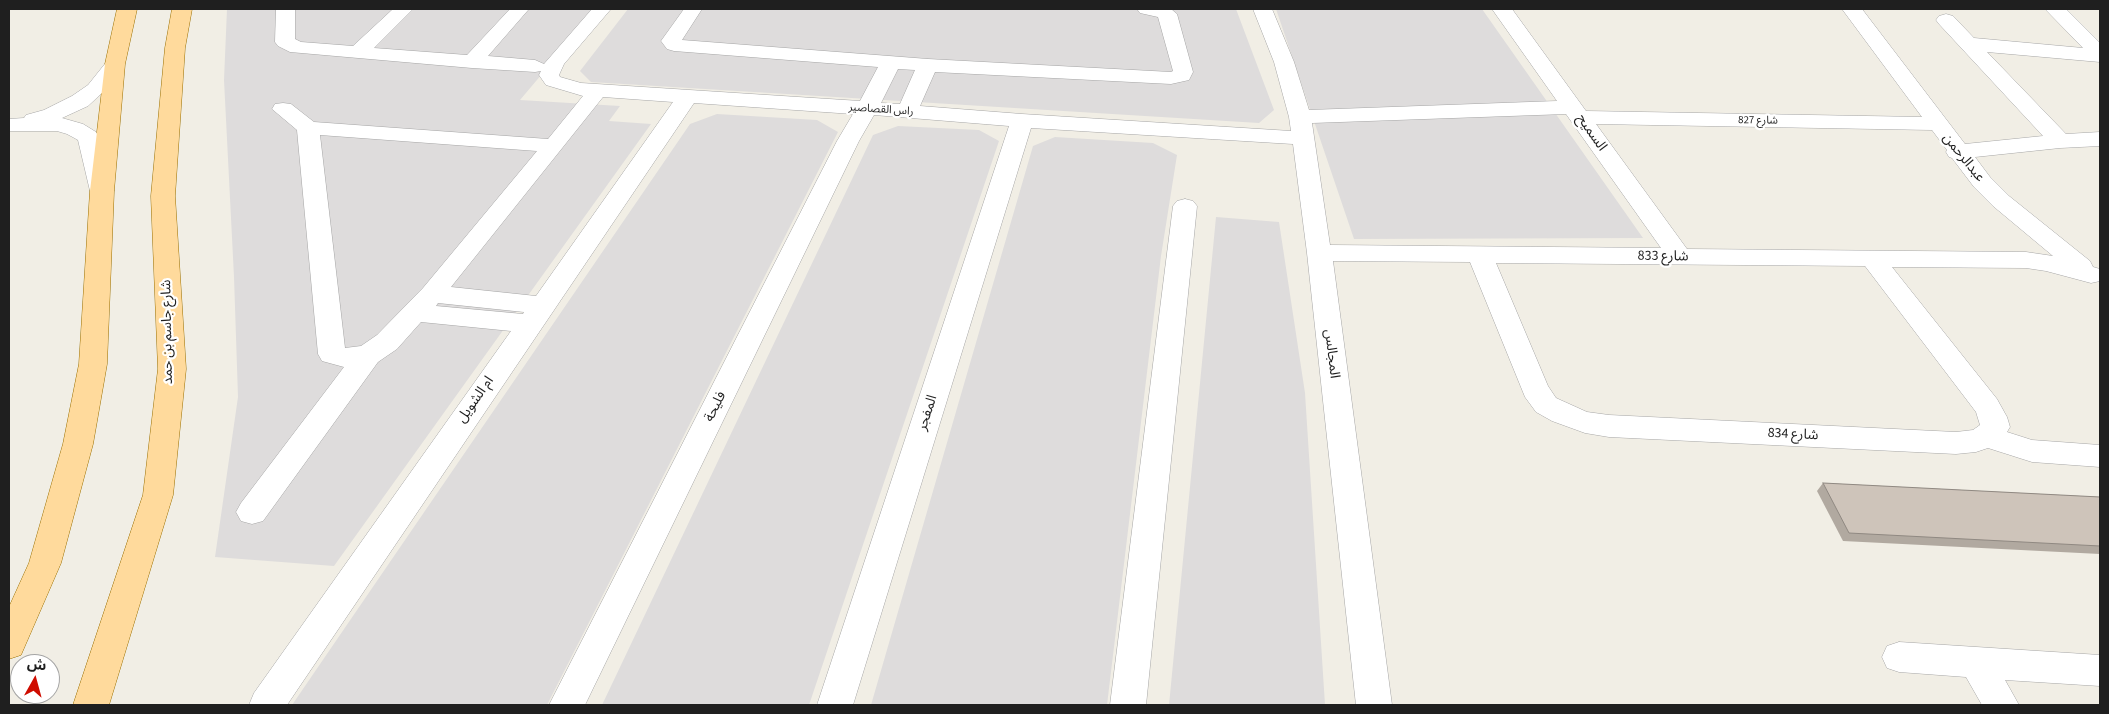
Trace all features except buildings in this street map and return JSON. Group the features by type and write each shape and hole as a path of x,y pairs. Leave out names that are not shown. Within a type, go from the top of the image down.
{"main road":[{"path":"9,644 45,563 78,444 93,364 102,191 115,64 127,9"},
{"name":"شارع جاسم بن حمد","path":"91,705 158,495 172,369 163,196 175,48 182,9"}],"street":[{"path":"286,9 285,39 289,45 357,53 535,66"},
{"path":"357,53 404,9"},
{"path":"472,62 520,9"},
{"name":"راس القصاصير","path":"602,9 555,62 549,75 553,82 579,90 688,96 1022,121 1301,128"},
{"path":"693,9 671,41 674,45 928,65 1171,78 1182,76 1183,72 1167,14 1159,10 1147,9"},
{"name":"المجالس","path":"1262,9 1284,62 1301,128 1319,252 1374,705"},
{"name":"السميح","path":"1502,9 1680,257"},
{"name":"عبدالرحمن","path":"1852,9 1957,152 1982,182 2047,240 2096,278"},
{"path":"2056,10 2100,55"},
{"path":"1946,20 2060,141"},
{"path":"1970,44 2100,55"},
{"name":"فليحة","path":"566,705 844,149 891,62"},
{"path":"12,125 52,115 80,101 95,89 115,64"},
{"path":"907,112 928,65"},
{"path":"252,512 368,355 387,342 424,304 598,90"},
{"name":"ام الشويل","path":"267,705 688,96"},
{"path":"283,109 308,128 554,146"},
{"name":"شارع 827","path":"1301,128 1577,112 1936,124"},
{"name":"المفجر","path":"835,705 1022,121"},
{"path":"12,125 58,124 74,129 88,137 102,191"},
{"path":"308,128 332,354 343,358 368,355"},
{"path":"1957,152 2060,141 2100,139"},
{"path":"1128,705 1184,206"},
{"name":"شارع 833","path":"2006,260 2034,253 2047,240"},
{"name":"شارع 833","path":"1319,252 1873,260 2006,260 2047,263 2096,278"},
{"name":"شارع 834","path":"1480,255 1535,390 1546,405 1562,414 1586,422 1609,426 1956,443 1976,441 1988,436"},
{"path":"1873,260 1987,406 1993,417 1995,427 1988,436 2009,445 2032,451 2100,456"},
{"path":"424,304 536,314"},
{"path":"1899,657 1975,661 2100,672"},
{"path":"1975,661 2001,705"}],"shaded area":[{"path":"227,9 597,9 520,100 620,106 609,121 651,124 334,566 215,557 238,397 224,80"},
{"path":"628,9 1236,9 1274,110 1259,123 591,82 580,71"},
{"path":"1276,9 1482,9 1643,238 1354,239"},
{"path":"717,114 817,120 838,132 547,705 292,705 690,124"},
{"path":"898,126 979,130 999,141 809,705 602,705 873,135"},
{"path":"1055,137 1153,143 1177,155 1161,256 1107,705 871,705 1033,146"},
{"path":"1216,217 1279,222 1305,393 1325,705 1169,705"}]}
